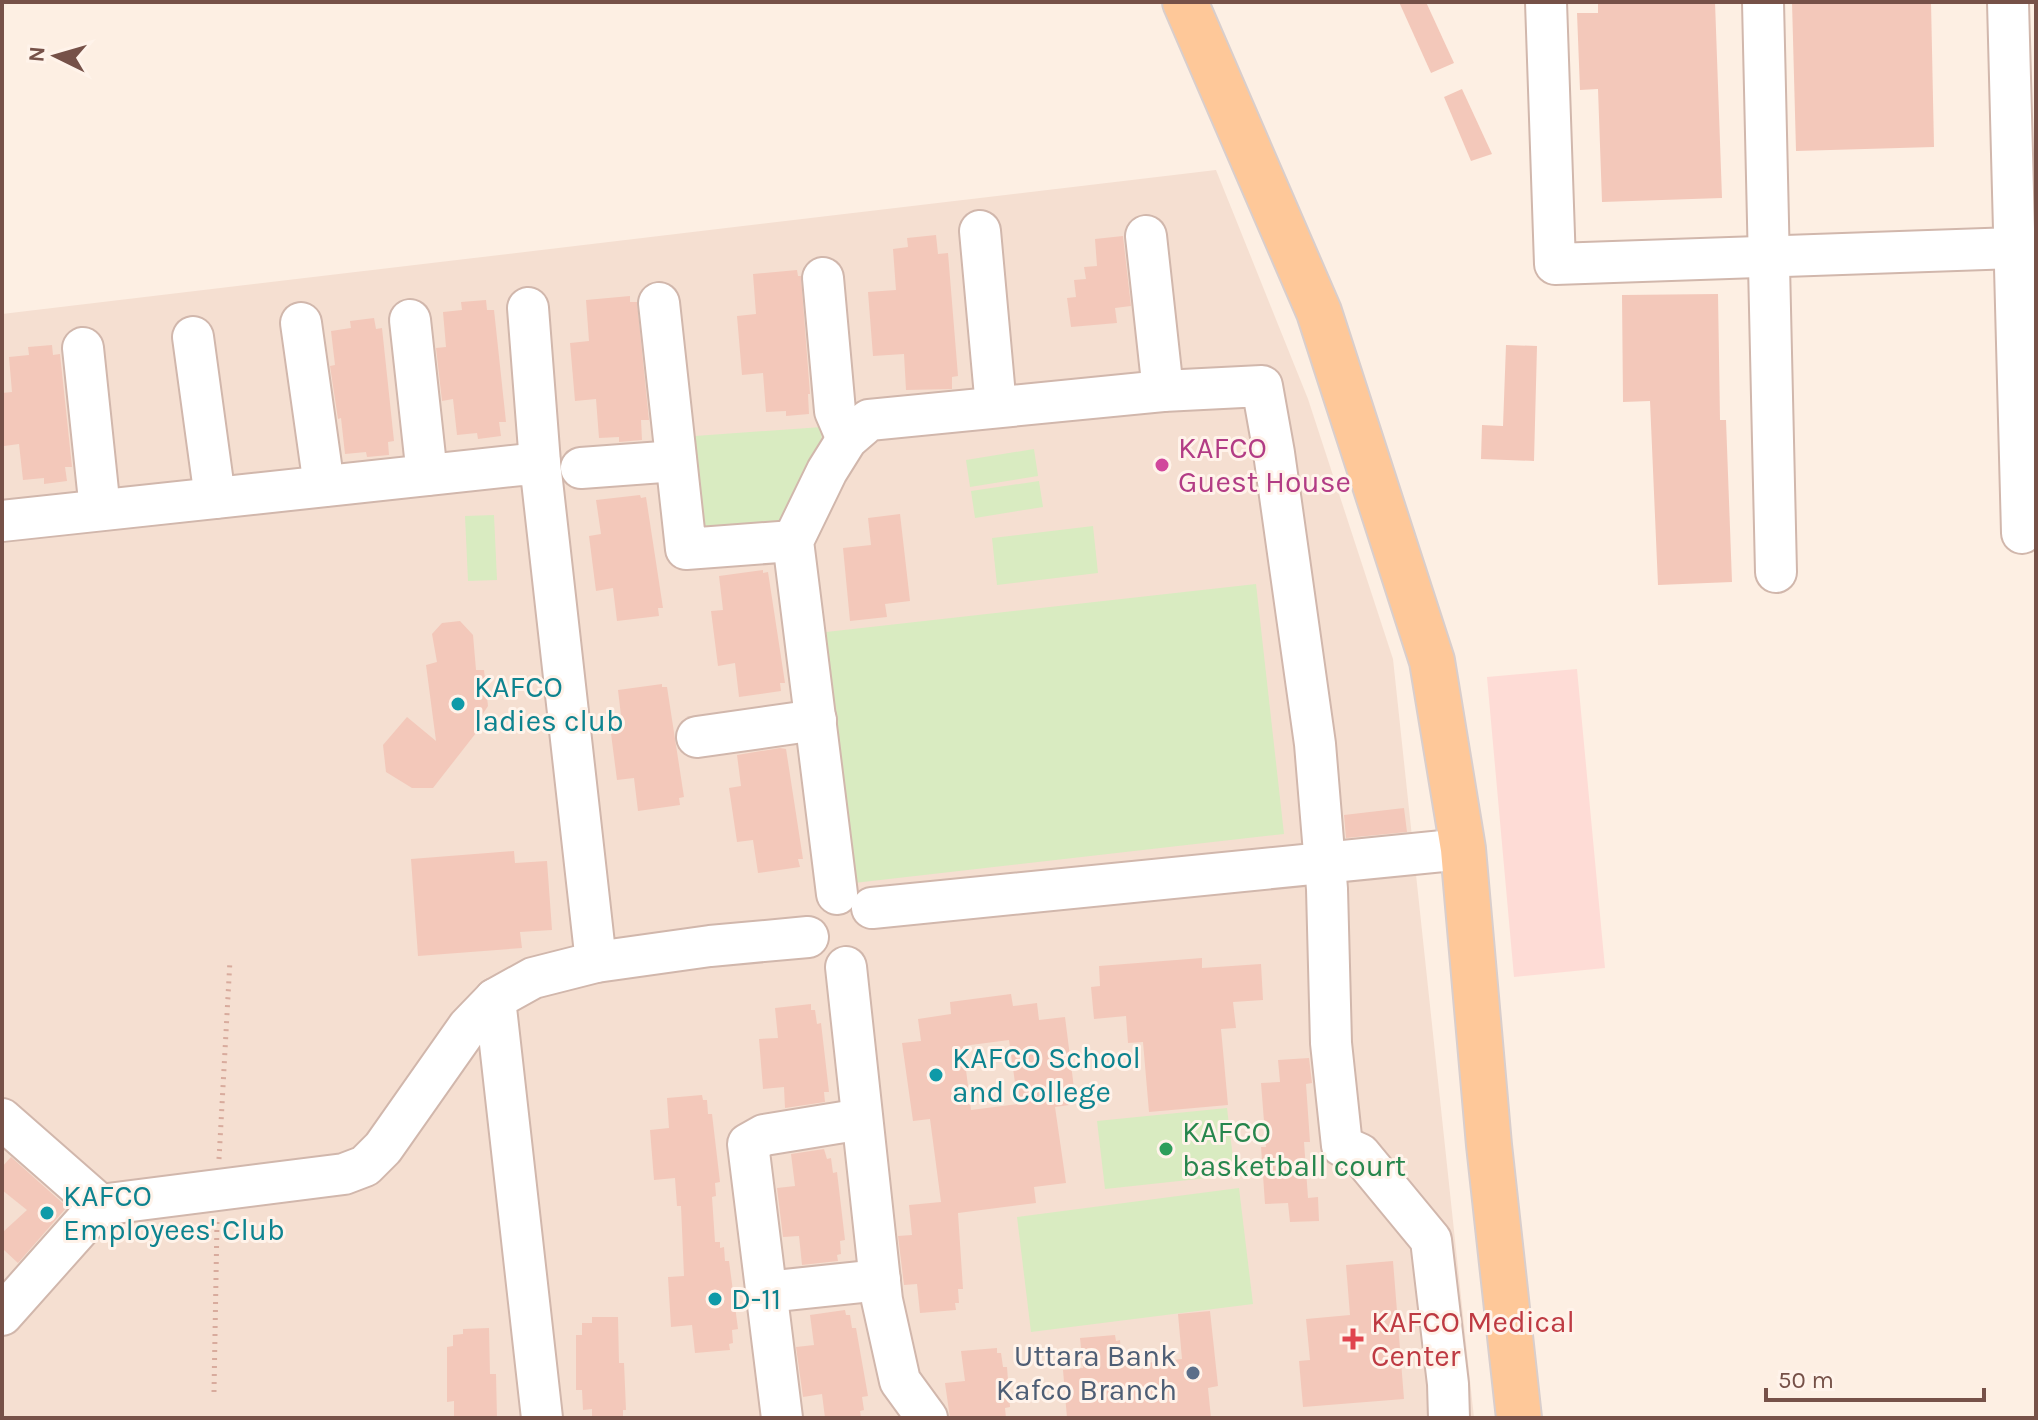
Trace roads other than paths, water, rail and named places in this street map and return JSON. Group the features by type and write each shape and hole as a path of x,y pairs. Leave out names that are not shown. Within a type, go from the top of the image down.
{"main road":[{"path":"1185,2 1324,327 1432,661 1464,863 1489,1145 1519,1418"}],"street":[{"path":"1546,2 1555,264 2014,248"},
{"path":"1763,2 1776,572"},
{"path":"2008,2 2022,533"},
{"path":"980,231 996,407"},
{"path":"1146,236 1163,391"},
{"path":"823,278 835,411 847,439"},
{"path":"659,303 686,549 793,541"},
{"path":"528,308 540,463 596,962"},
{"path":"410,320 427,475"},
{"path":"301,323 324,486"},
{"path":"193,337 215,498"},
{"path":"83,348 100,510"},
{"path":"1449,1418 1431,1240 1360,1154 1342,1146 1331,1043 1326,876 1315,744 1262,386 1163,391 869,420 847,439 827,471 793,541 816,720 863,912 869,956 846,967 821,959 812,949 807,926 817,904 863,912 1326,876 1464,863"},
{"path":"581,468 676,461"},
{"path":"2,521 540,463"},
{"path":"697,737 816,720"},
{"path":"2,1315 100,1205 344,1174 365,1166 383,1148 468,1027 495,999 533,978 596,962 710,946 808,937"},
{"path":"846,967 880,1280 900,1381 927,1418"},
{"path":"495,999 542,1418"},
{"path":"2,1119 100,1205"},
{"path":"782,1418 748,1144 764,1135 862,1119"},
{"path":"766,1292 880,1280"}],"place":[{"name":"KAFCO Guest House","path":"1162,465"},
{"name":"KAFCO ladies club","path":"458,704"},
{"name":"KAFCO School and College","path":"936,1075"},
{"name":"KAFCO basketball court","path":"1166,1149"},
{"name":"KAFCO Employees' Club","path":"47,1213"},
{"name":"D-11","path":"715,1299"},
{"name":"KAFCO Medical Center","path":"1353,1339"},
{"name":"Uttara Bank Kafco Branch","path":"1193,1373"}]}
